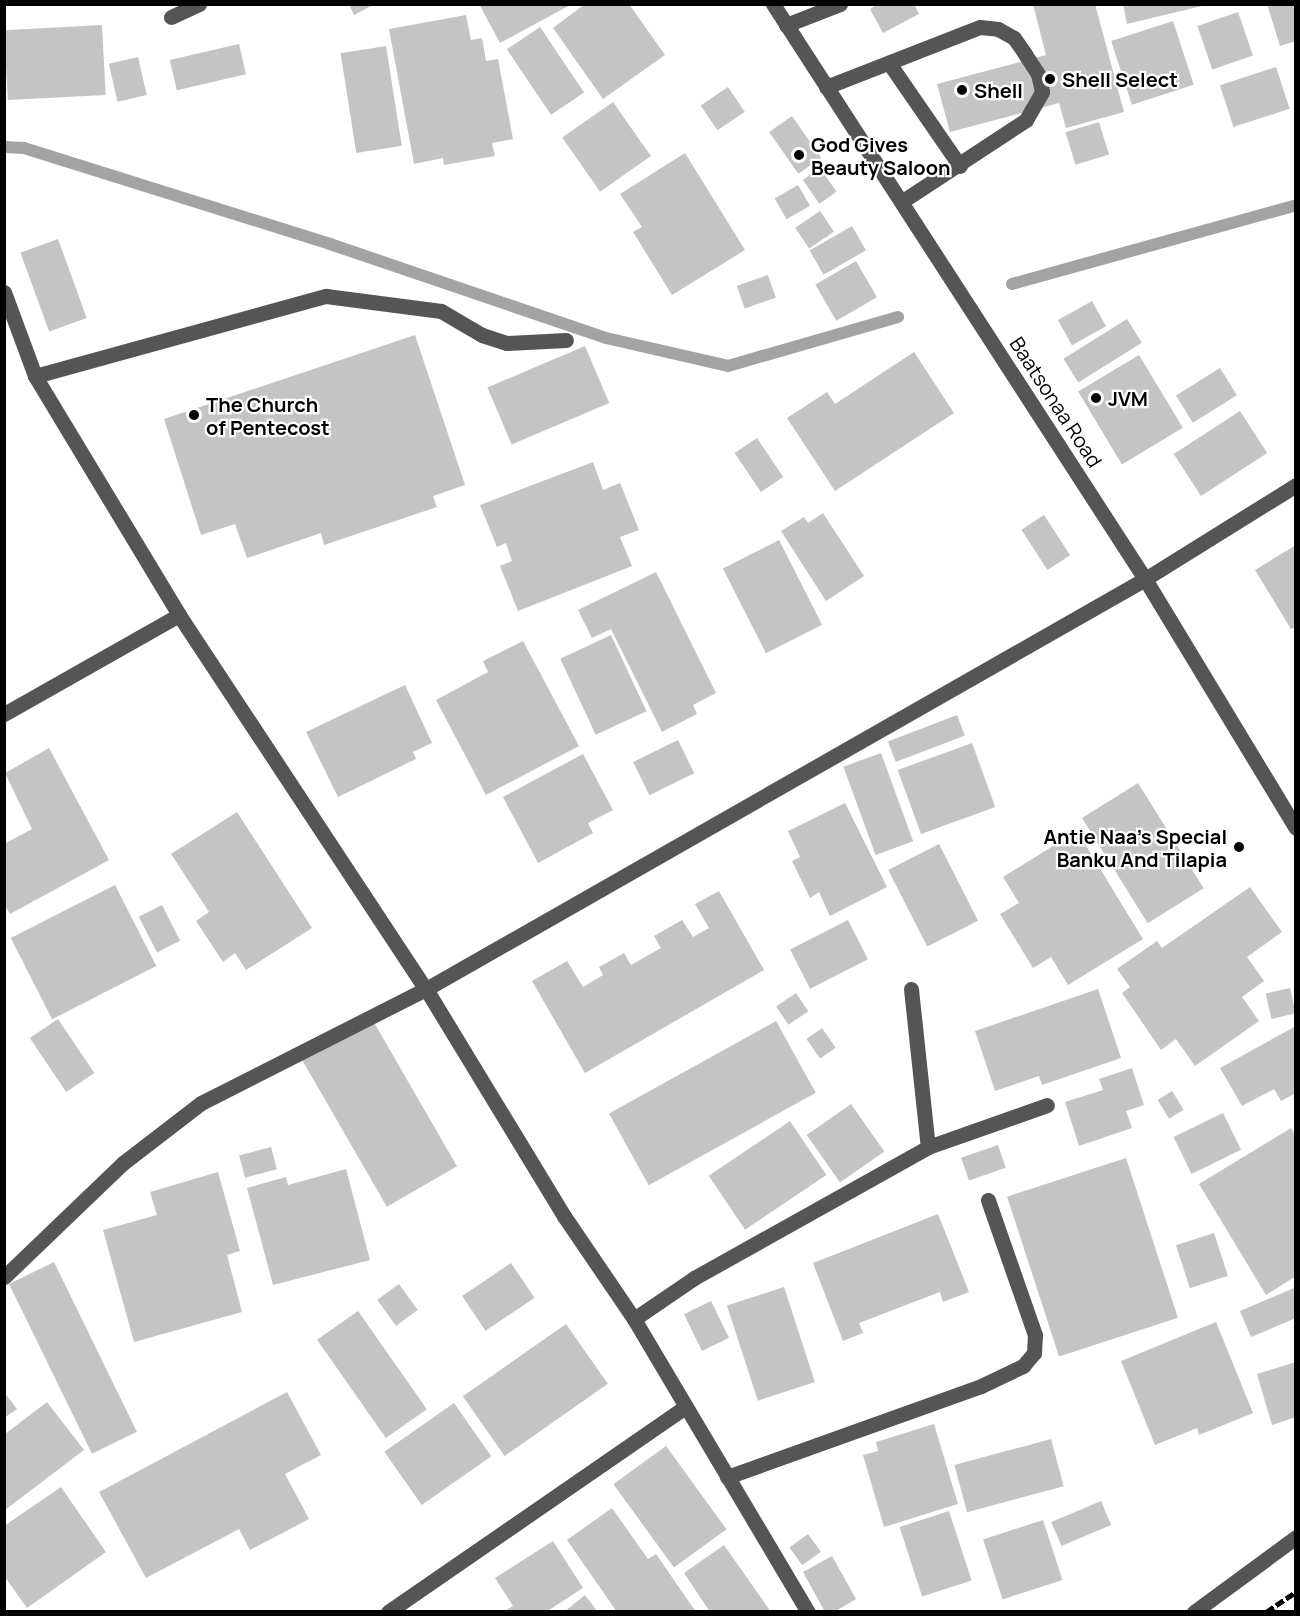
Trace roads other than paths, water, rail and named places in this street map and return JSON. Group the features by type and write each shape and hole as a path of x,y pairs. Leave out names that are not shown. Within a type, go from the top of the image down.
{"street":[{"path":"171,17 199,4"},
{"name":"Baatsonaa Road","path":"773,4 1145,579 1296,828"},
{"path":"786,26 840,4"},
{"path":"826,87 980,27 998,29 1014,38 1026,54 1038,74 1042,92 1026,120 960,166 901,202"},
{"path":"889,63 960,166"},
{"path":"4,292 35,376 179,615 426,989 564,1216 634,1318 808,1611"},
{"path":"35,376 326,296 441,310 482,335 507,343 566,340"},
{"path":"4,1277 123,1163 201,1103 426,989 1145,579 1296,485"},
{"path":"4,714 179,615"},
{"path":"911,990 928,1147"},
{"path":"634,1318 694,1278 928,1147 1047,1105"},
{"path":"727,1477 981,1386 1023,1366 1034,1353 1035,1335 988,1200"},
{"path":"388,1611 685,1407"},
{"path":"1194,1611 1296,1537"}],"waterway":[{"path":"4,147 24,148 330,244 606,338 728,366 898,317"},
{"path":"1012,284 1296,205"}],"railway":[{"path":"1266,1612 1296,1592"}],"place":[{"name":"Shell Select","path":"1050,79"},
{"name":"Shell","path":"962,90"},
{"name":"God Gives Beauty Saloon","path":"799,155"},
{"name":"JVM","path":"1096,398"},
{"name":"The Church of Pentecost","path":"194,415"},
{"name":"Antie Naa’s Special Banku And Tilapia","path":"1239,847"}]}
